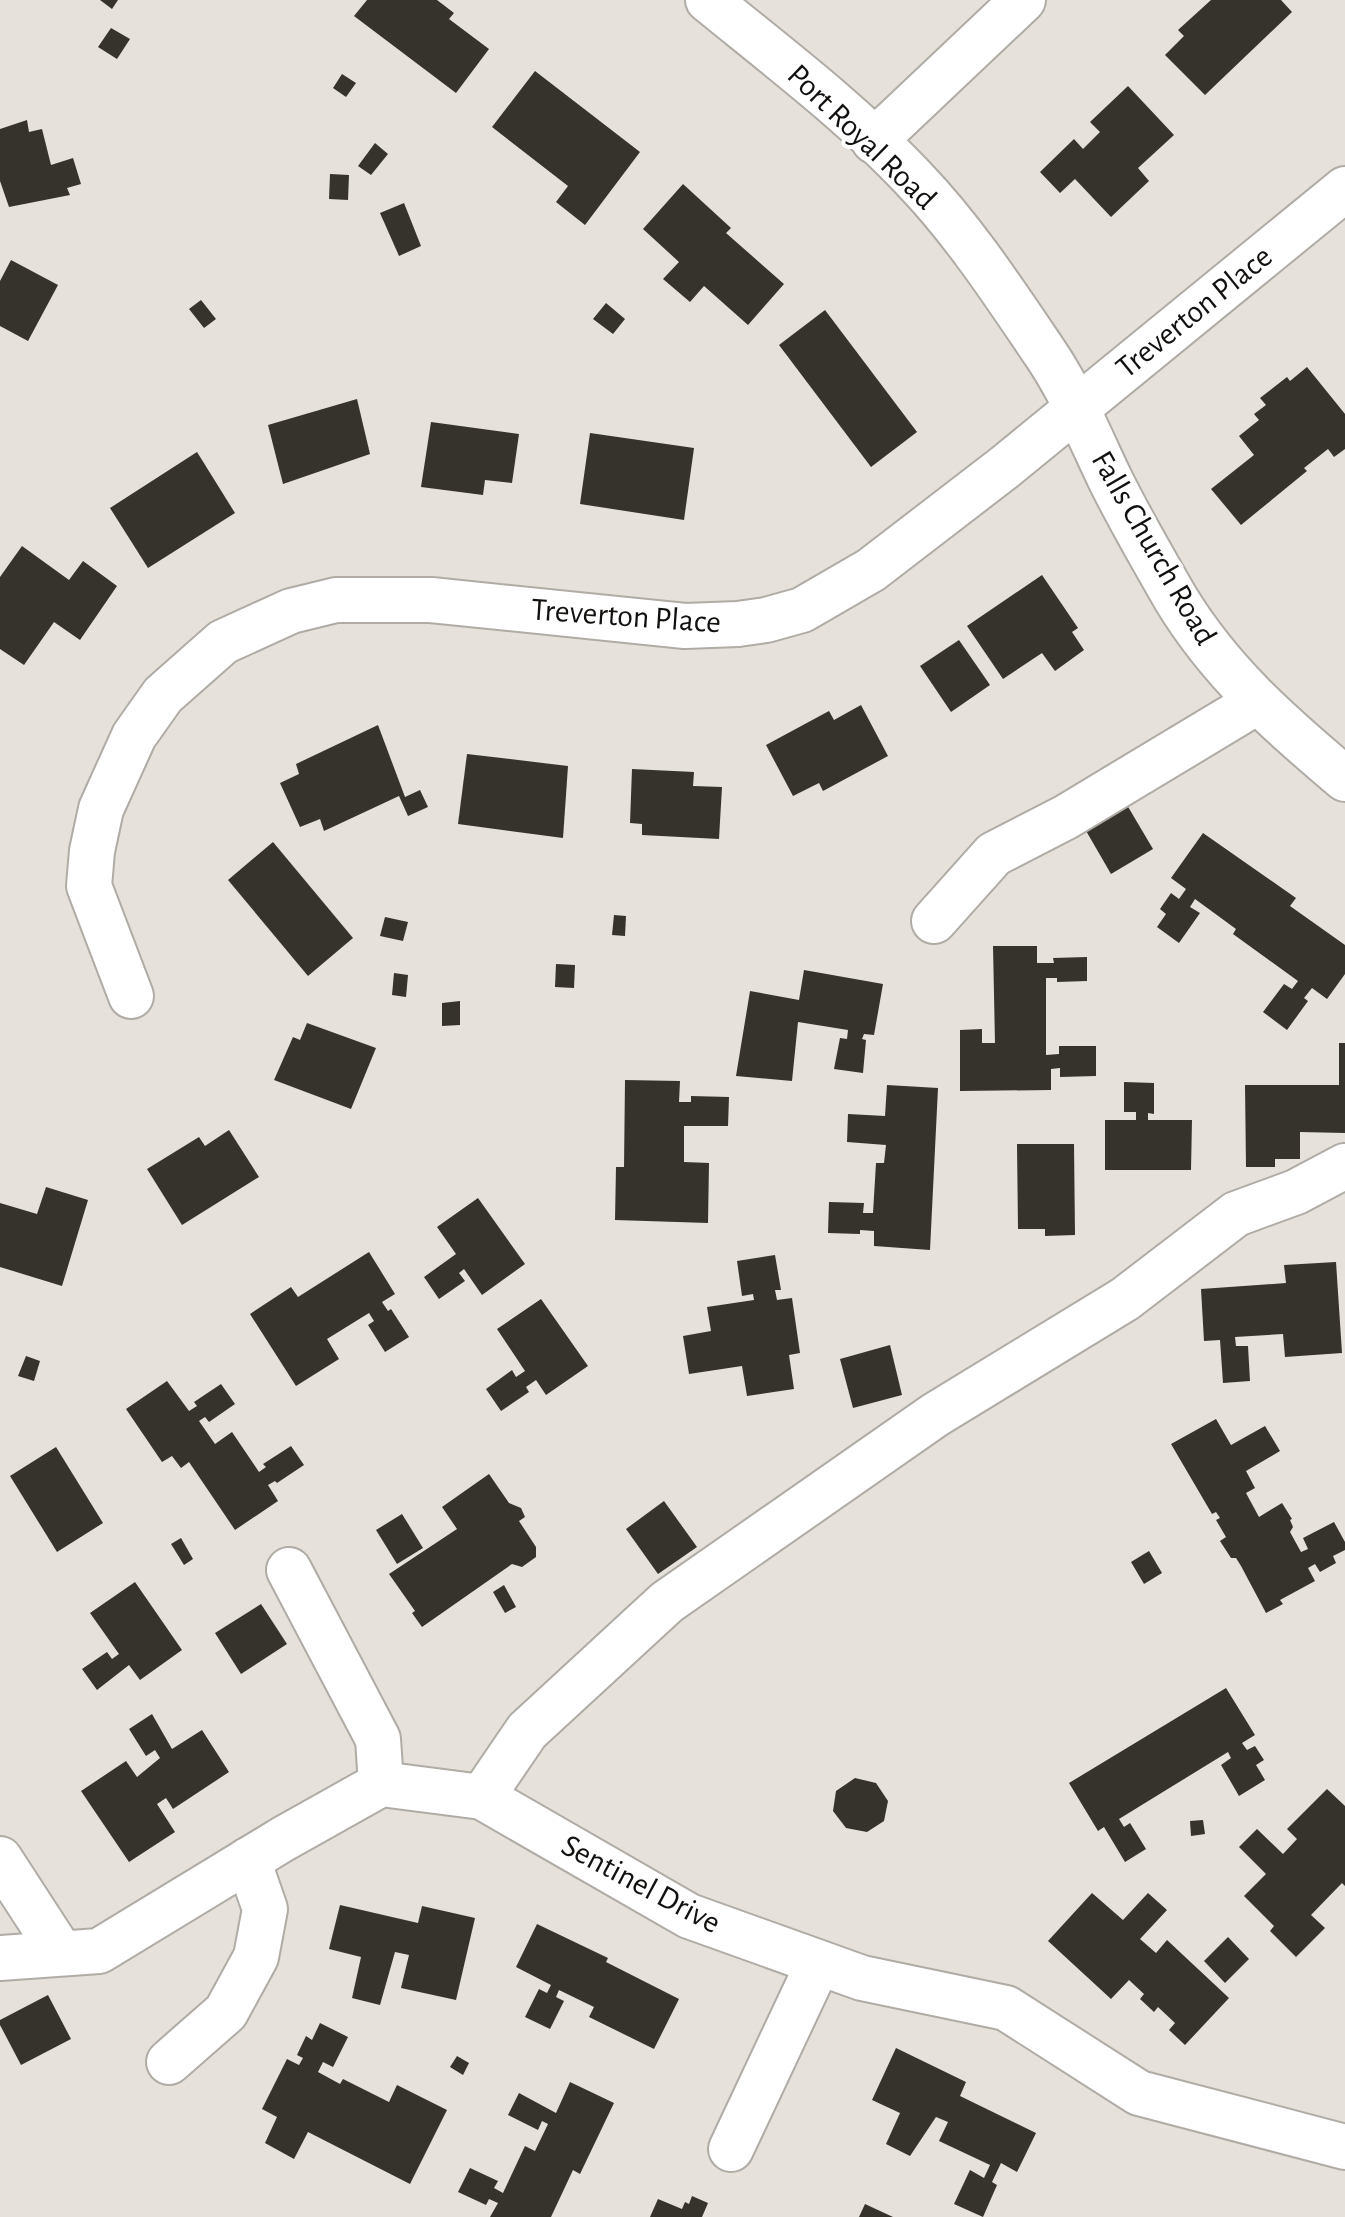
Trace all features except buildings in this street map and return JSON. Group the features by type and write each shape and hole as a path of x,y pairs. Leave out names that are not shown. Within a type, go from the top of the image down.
{"street":[{"name":"Port Royal Road","path":"708,0 824,96 915,179 969,246 1047,356 1077,409"},
{"path":"874,141 1023,0"},
{"name":"Treverton Place","path":"131,996 89,886 92,851 101,809 134,736 163,695 223,642 291,611 336,600 431,600 685,626 738,624 802,610 871,570 1077,409 1345,189"},
{"name":"Falls Church Road","path":"1077,409 1113,485 1178,602 1229,674 1345,779"},
{"path":"934,921 994,854 1066,817 1257,702"},
{"path":"482,1797 527,1731 667,1602 935,1415 1125,1299 1236,1214 1296,1192 1345,1166"},
{"path":"0,1958 99,1951 381,1784 378,1739 289,1570"},
{"name":"Sentinel Drive","path":"381,1784 482,1797 689,1916 862,1978 1006,2008 1139,2093 1345,2147"},
{"path":"0,1859 61,1953"},
{"path":"169,2062 226,2012 256,1957 265,1909 248,1860"},
{"path":"731,2149 818,1964"}]}
